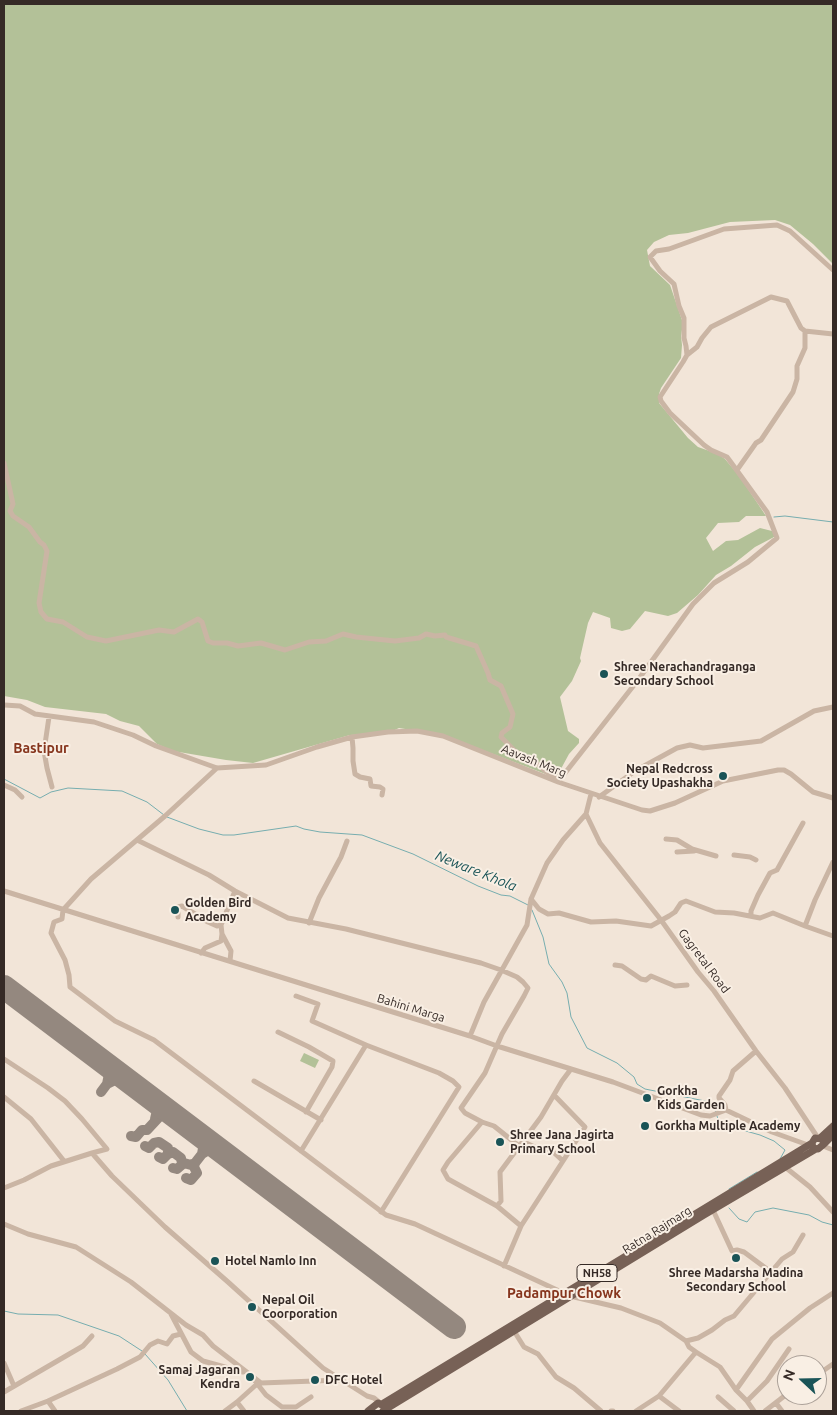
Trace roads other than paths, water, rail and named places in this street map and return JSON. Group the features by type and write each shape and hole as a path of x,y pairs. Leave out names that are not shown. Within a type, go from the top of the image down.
{"main road":[{"name":"Ratna Rajmarg","path":"378,1408 514,1331 567,1295 786,1167 817,1143 833,1126"},
{"name":"Ratna Rajmarg","path":"378,1408 833,1135"}],"street":[{"path":"4,462 13,504 10,511 13,516 29,527 47,551 39,603 41,612 47,618 63,622 87,638 106,642 159,630 174,632 198,619 202,622 208,641 213,643 227,643 238,646 262,643 285,650 309,642 326,641 343,634 395,641 419,638 426,634 435,636 446,635 446,637 476,646 490,680 501,686 513,714 510,727 502,733 502,737 516,752 535,762 556,778 558,782 638,680 693,604 714,583 748,562 777,538 767,512 727,457 711,450 688,431 661,401 660,397 684,362 686,355 684,318 672,280 660,270 650,257 656,251 669,249 724,229 777,225 790,231 833,270"},
{"path":"686,355 697,347 711,328 771,297 787,301 801,328 805,331 833,334"},
{"path":"736,470 756,444 762,440 793,392 797,366 805,348 805,331"},
{"path":"4,705 20,706 34,714 49,717 94,722 217,768 91,879 63,910 62,919 54,922 51,933 65,960 70,986 115,1021 154,1040 381,1212 393,1218 415,1224 567,1295 621,1308 652,1319 686,1341 696,1352 720,1367 754,1411"},
{"path":"598,797 635,772 677,748 690,745 703,748 761,741 814,711 833,707"},
{"path":"49,717 44,751 52,787"},
{"name":"Aavash Marg","path":"217,768 266,765 352,737 402,730 443,736 558,782 634,809 650,811 675,803 723,781 781,770 791,774 813,792 833,798"},
{"path":"352,737 355,774 370,779 372,786 383,789 382,795"},
{"path":"4,785 15,790 22,797"},
{"path":"470,1036 484,1002 528,924 531,899 552,854 586,814 591,794"},
{"name":"Gagretal Road","path":"586,814 604,848 661,920 785,1088 817,1143"},
{"path":"751,915 750,911 770,873 777,870 803,822"},
{"path":"137,840 209,875 235,891 288,918 416,946 502,970 516,977 528,988 502,1034 485,1073 461,1108 465,1113 494,1126 521,1144 543,1151 550,1149 563,1161"},
{"path":"666,840 677,840 696,851 716,856"},
{"path":"309,923 347,841"},
{"path":"677,852 696,851"},
{"path":"734,855 750,857 756,860"},
{"path":"805,926 833,862"},
{"name":"Bahini Marga","path":"4,891 470,1036 613,1082 701,1115 715,1114 723,1111"},
{"path":"201,952 205,948 218,943 222,938 221,925 235,891"},
{"path":"531,899 544,912 559,913 592,922 616,920 650,926 675,912 681,903 686,901 716,912 751,915 760,918 773,913 832,937"},
{"path":"178,917 178,907 182,906 208,922 218,926 221,925"},
{"path":"222,934 231,950 230,961"},
{"path":"615,965 622,966 646,980 651,976 675,986 687,985"},
{"path":"296,996 318,1004 312,1022 439,1074 453,1081 459,1087 381,1212"},
{"path":"278,1032 310,1047 333,1061 332,1067 306,1112"},
{"path":"301,1151 366,1044"},
{"path":"756,1051 733,1070 730,1080 719,1096 725,1105 723,1111 772,1132 817,1143 833,1150"},
{"path":"4,1059 65,1101 107,1148 51,1166 4,1188"},
{"path":"497,1206 501,1201 500,1172 571,1069"},
{"path":"254,1081 321,1120"},
{"path":"504,1266 521,1226 585,1128 554,1095"},
{"path":"4,1097 31,1119 64,1161"},
{"path":"482,1122 448,1162 443,1172 448,1179 497,1206 521,1226"},
{"path":"92,1153 112,1176 165,1227 323,1368 368,1396 370,1403 378,1408"},
{"path":"786,1167 832,1208"},
{"path":"713,1210 732,1250 744,1252 771,1272"},
{"path":"4,1224 28,1234 76,1247 131,1282 203,1335 261,1383 342,1380"},
{"path":"686,1341 698,1338 734,1316 782,1259 793,1252 803,1235"},
{"path":"736,1390 772,1339 810,1308 833,1293"},
{"path":"171,1313 191,1352 203,1361 242,1371 266,1395 282,1407 296,1407 311,1397"},
{"path":"514,1331 524,1347 538,1354 556,1376 574,1388 600,1411"},
{"path":"21,1411 48,1402 140,1357 150,1345 158,1341 168,1344 173,1336 181,1334"},
{"path":"4,1392 83,1346 92,1336"},
{"path":"747,1401 767,1381 789,1348"},
{"path":"636,1411 659,1396 696,1352"},
{"path":"4,1363 14,1386"},
{"path":"225,1411 238,1402 257,1384"},
{"path":"659,1396 679,1411"},
{"path":"718,1398 734,1411"},
{"path":"48,1402 55,1411"},
{"path":"238,1402 244,1411"},
{"path":"765,1411 776,1403 782,1411"}],"waterway":[{"path":"774,517 785,516 833,522"},
{"name":"Neware Khola","path":"4,779 40,798 51,792 68,788 122,791 147,802 164,815"},
{"name":"Neware Khola","path":"167,817 199,829 223,835 296,826 320,832 362,835 413,854 478,886 501,895 510,896 528,905"},
{"name":"Neware Khola","path":"532,910 543,937 549,964 562,982 567,993 571,1017 587,1048 617,1063 634,1077 637,1084 645,1089 710,1102 716,1112"},
{"name":"Neware Khola","path":"717,1116 718,1119 728,1126 774,1141 785,1150 780,1159"},
{"name":"Neware Khola","path":"729,1189 757,1172"},
{"name":"Neware Khola","path":"729,1208 739,1219 747,1222 755,1212 773,1208 809,1215 833,1225"},
{"path":"4,1311 18,1314 58,1315 119,1336 142,1351"},
{"path":"145,1354 168,1380 187,1411"}],"place":[{"name":"Shree Nerachandraganga Secondary School","path":"604,674"},
{"name":"Nepal Redcross Society Upashakha","path":"723,776"},
{"name":"Golden Bird Academy","path":"175,910"},
{"name":"Gorkha Kids Garden","path":"647,1098"},
{"name":"Gorkha Multiple Academy","path":"645,1126"},
{"name":"Shree Jana Jagirta Primary School","path":"500,1142"},
{"name":"Shree Madarsha Madina Secondary School","path":"736,1258"},
{"name":"Hotel Namlo Inn","path":"215,1261"},
{"name":"Nepal Oil Coorporation","path":"252,1307"},
{"name":"Samaj Jagaran Kendra","path":"250,1377"},
{"name":"DFC Hotel","path":"315,1380"}],"district":[{"name":"Bastipur","path":"41,748"},
{"name":"Padampur Chowk","path":"564,1293"}]}
